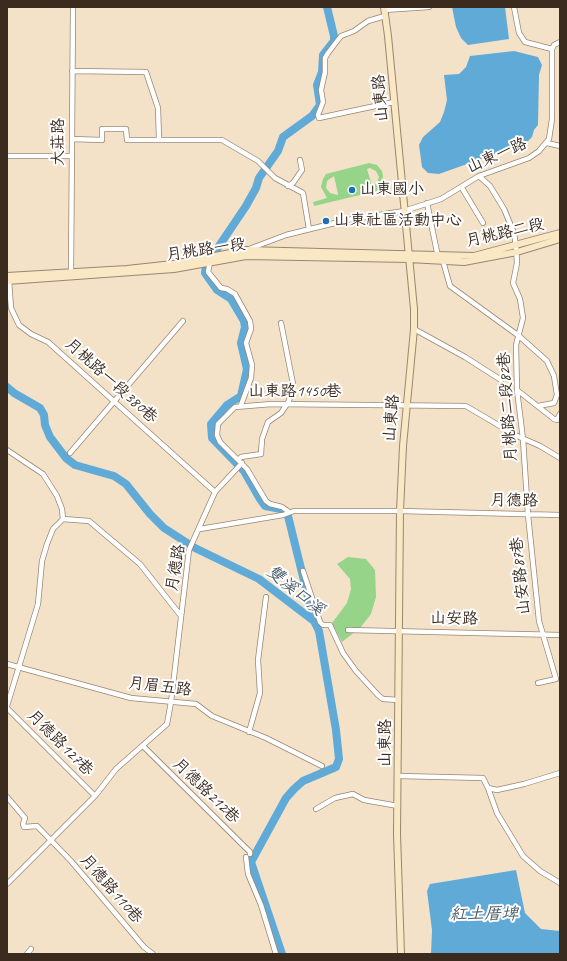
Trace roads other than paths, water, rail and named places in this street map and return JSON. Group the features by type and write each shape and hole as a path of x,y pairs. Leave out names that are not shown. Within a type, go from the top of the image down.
{"street":[{"name":"大莊路","path":"71,274 73,7"},
{"path":"514,7 519,33 525,42 552,49 554,45 560,42"},
{"path":"394,102 320,118 318,115 324,102 321,90 325,72 325,58 341,36 354,31 384,11 429,8"},
{"name":"山東路","path":"384,11 414,309 414,330 406,405 400,511 397,834 401,954"},
{"name":"山東一路","path":"246,253 286,235 347,220 404,211 427,204 441,199 462,188 479,176 529,158 547,143 552,119 552,49"},
{"path":"72,71 146,72 158,108 159,139"},
{"path":"72,139 102,140 102,129 126,129 127,140 222,140 258,161 274,178 303,193 309,229"},
{"path":"547,143 560,146"},
{"path":"7,156 72,156"},
{"path":"288,186 293,183 302,170 300,160"},
{"path":"479,176 490,186 504,209 514,233 516,249"},
{"path":"462,188 483,224"},
{"path":"427,204 440,259 450,286 519,336 547,361 554,376 557,394 554,403 538,406"},
{"name":"月桃路二段","path":"516,249 560,233"},
{"name":"月桃路二段","path":"409,256 470,261 560,239"},
{"name":"月桃路二段82巷","path":"516,249 513,283 523,311 516,345 517,390 523,439 528,514"},
{"name":"月桃路一段","path":"127,271 246,253 409,256"},
{"name":"月桃路一段","path":"8,279 71,274 174,269 246,253"},
{"path":"210,262 208,272 221,288 235,294 250,321 251,329 246,343 252,365 251,378 241,405"},
{"name":"月桃路一段380巷","path":"8,279 9,309 19,324 31,334 48,342 215,492"},
{"path":"70,453 114,400 184,321"},
{"path":"238,459 241,457 261,454 262,438 268,422 281,413 287,406 293,384 281,323"},
{"path":"414,330 465,357 501,380"},
{"path":"517,390 554,419 557,420 560,414"},
{"name":"山東路1450巷","path":"289,512 282,506 270,504 266,501 242,463 220,442 216,429 218,424 229,411 241,405 466,406 523,439 540,446 560,458"},
{"path":"7,450 43,474 58,496 63,519"},
{"path":"200,529 215,492 242,463"},
{"name":"月德路","path":"7,884 95,796 110,776 167,724 172,702 189,550 197,530 283,515 289,512 400,511 560,515"},
{"name":"山安路87巷","path":"528,514 540,621 556,679 538,683"},
{"path":"7,707 38,604 42,561 47,544 53,529 63,519 83,520 95,527 140,564 181,616"},
{"path":"303,571 320,622 323,625 330,624 343,653 356,671 378,696 384,699 399,700"},
{"path":"249,732 260,693 258,660 266,597"},
{"name":"山安路","path":"348,630 560,634"},
{"name":"月眉五路","path":"7,664 131,698 196,704 212,716 266,738 322,766"},
{"name":"月德路127巷","path":"7,707 95,796"},
{"name":"月德路212巷","path":"143,746 250,852 248,856 248,874 276,954"},
{"path":"488,788 492,790 504,789 560,773"},
{"path":"398,776 483,778 497,813 523,856 540,871 560,883"},
{"path":"316,809 335,798 353,794 364,800 398,806"},
{"name":"月德路110巷","path":"7,798 25,818 23,824 24,827 37,826 71,861 144,946 153,954"},
{"path":"26,954 31,950"}],"water":[{"path":"452,7 505,7 509,39 468,45 461,38 456,27"},
{"path":"514,51 538,57 542,65 539,75 538,125 534,130 532,137 526,143 439,174 428,173 422,167 419,145 423,137 440,122 444,112 447,100 444,75 459,74 466,67 470,56"},
{"name":"紅土厝埤","path":"516,870 525,913 541,929 560,931 560,954 431,954 432,930 427,891 430,884"}],"waterway":[{"path":"217,249 246,206 256,188 259,178 278,151 283,137 312,116 320,105 317,85 322,72 323,55 334,41 327,7"},
{"path":"206,266 205,273 217,290 231,299 244,321 245,327 241,343 247,369 241,396 227,405 211,424 212,438 244,471 265,506 281,509 288,516 314,621"},
{"name":"雙溪口溪","path":"7,387 14,393 40,408 44,415 45,425 50,437 66,458 75,465 114,476 126,484 150,514 164,528 195,548 259,579 314,621 319,631 336,730 339,759 336,767 303,781 286,798 251,862 282,954"}],"place":[{"name":"山東國小","path":"352,190"},
{"name":"山東社區活動中心","path":"326,221"}]}
